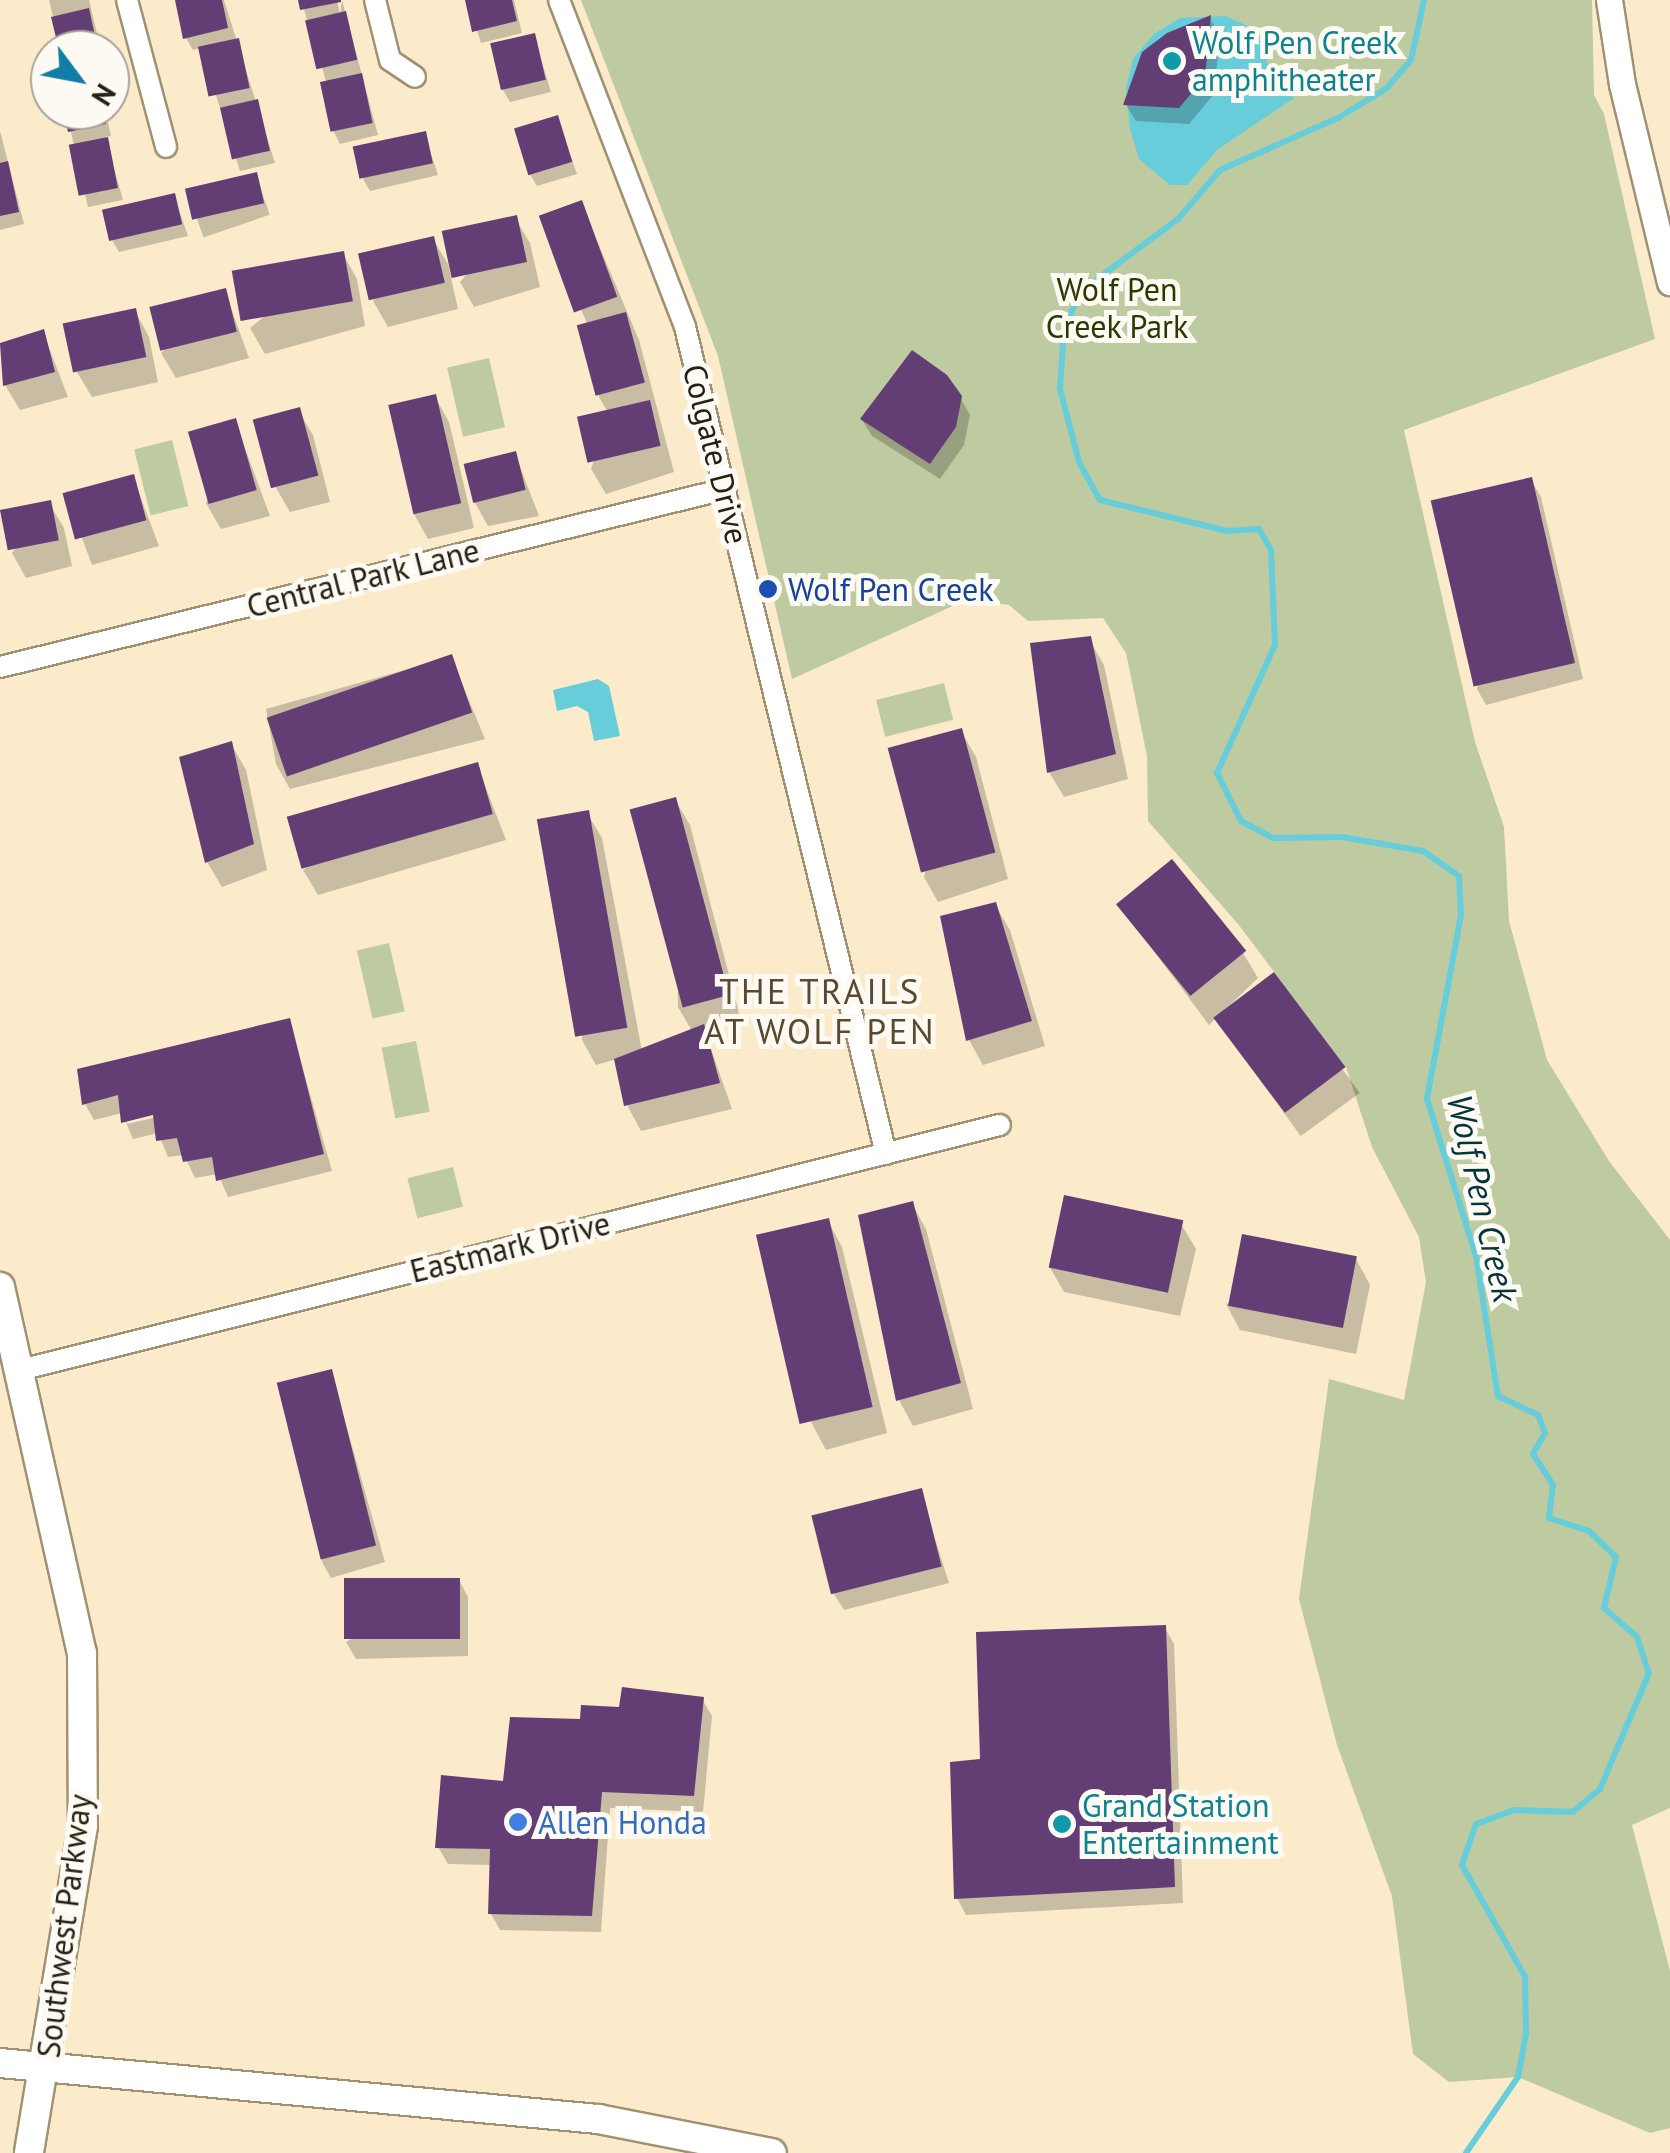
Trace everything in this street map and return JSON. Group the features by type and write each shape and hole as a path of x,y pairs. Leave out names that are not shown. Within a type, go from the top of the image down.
{"main road":[{"name":"Southwest Parkway","path":"0,1288 82,1653 83,1826 47,2065 29,2153"},
{"path":"0,2062 598,2119 772,2153"}],"street":[{"path":"127,0 166,147"},
{"path":"375,0 390,60 415,77"},
{"name":"Colgate Drive","path":"559,0 685,327 886,1154"},
{"path":"1609,0 1622,84 1670,282"},
{"name":"Central Park Lane","path":"0,667 726,489"},
{"name":"Eastmark Drive","path":"20,1370 1000,1125"}],"green space":[{"name":"Wolf Pen Creek Park","path":"581,0 1592,0 1594,95 1604,114 1655,339 1404,430 1475,742 1504,827 1509,921 1547,1060 1609,1161 1670,1240 1670,1808 1632,1825 1670,1971 1670,2128 1650,2133 1518,2077 1449,2082 1413,2054 1392,1896 1337,1745 1299,1599 1329,1379 1404,1400 1426,1282 1419,1237 1372,1147 1346,1067 1238,924 1148,821 1147,756 1126,653 1103,618 1028,621 1009,605 968,599 792,679 718,356"},
{"path":"489,358 505,427 463,437 447,368"},
{"path":"172,440 188,506 151,515 134,449"},
{"path":"944,683 953,720 885,737 876,700"},
{"path":"389,943 405,1011 373,1019 357,950"},
{"path":"416,1041 430,1112 395,1118 382,1048"},
{"path":"453,1167 463,1207 417,1218 407,1178"}],"water":[{"path":"1226,16 1252,28 1265,49 1270,83 1294,98 1217,150 1187,185 1170,185 1139,159 1130,129 1126,88 1133,59 1154,34 1180,18"},
{"path":"598,679 609,686 620,736 594,741 588,712 577,706 557,711 553,690"}],"building":[{"path":"175,0 222,0 228,28 183,39"},
{"path":"298,0 341,0 341,2 300,10"},
{"path":"465,0 512,0 517,21 472,32"},
{"path":"89,8 94,30 54,30 51,17"},
{"path":"346,11 357,60 316,69 305,20"},
{"name":"Wolf Pen Creek amphitheater","path":"1211,15 1205,77 1179,108 1123,105 1142,52 1167,33"},
{"path":"535,33 546,80 501,90 490,43"},
{"path":"239,38 250,88 209,97 198,47"},
{"path":"362,73 373,123 331,132 320,82"},
{"path":"258,99 270,151 232,159 220,108"},
{"path":"558,115 572,162 528,175 514,128"},
{"path":"426,131 433,163 360,179 353,147"},
{"path":"108,137 118,188 79,196 69,145"},
{"path":"8,161 19,212 0,216 0,163"},
{"path":"257,172 264,203 192,220 185,189"},
{"path":"175,193 182,224 109,241 102,210"},
{"path":"582,200 617,297 574,313 539,216"},
{"path":"517,215 527,262 452,278 442,231"},
{"path":"434,236 445,283 369,300 358,254"},
{"path":"344,251 353,301 241,321 232,271"},
{"path":"226,288 237,332 160,351 149,307"},
{"path":"136,308 146,357 73,373 63,324"},
{"path":"626,312 645,383 596,396 577,325"},
{"path":"44,329 55,372 3,386 0,343"},
{"path":"912,350 947,375 962,396 956,427 930,464 860,419"},
{"path":"436,394 461,503 413,514 388,405"},
{"path":"650,400 661,446 587,463 577,417"},
{"path":"300,407 318,476 271,488 253,420"},
{"path":"236,418 257,490 209,504 188,432"},
{"path":"516,451 526,490 473,503 464,464"},
{"path":"134,474 146,520 75,540 63,493"},
{"path":"1532,477 1575,663 1474,686 1431,500"},
{"path":"51,500 59,540 8,550 0,510"},
{"path":"1091,636 1116,754 1047,773 1030,643"},
{"path":"452,654 472,713 287,776 267,718"},
{"path":"962,728 995,853 921,873 888,748"},
{"path":"232,741 254,844 205,863 179,757"},
{"path":"478,762 493,814 302,869 287,817"},
{"path":"676,797 729,995 683,1007 630,809"},
{"path":"589,810 627,1028 575,1037 537,819"},
{"path":"1172,859 1246,951 1190,996 1116,904"},
{"path":"996,902 1032,1021 966,1041 940,916"},
{"path":"1274,972 1346,1067 1285,1113 1213,1018"},
{"path":"290,1018 324,1154 216,1181 212,1157 183,1162 177,1138 156,1141 153,1115 121,1123 118,1095 82,1105 77,1069"},
{"path":"704,1024 720,1083 624,1106 614,1059"},
{"path":"1064,1195 1183,1220 1168,1293 1049,1267"},
{"path":"913,1201 961,1383 896,1401 858,1215"},
{"path":"829,1218 873,1407 800,1424 756,1235"},
{"path":"1242,1234 1357,1256 1343,1328 1228,1306"},
{"path":"332,1369 376,1546 321,1559 277,1383"},
{"path":"922,1488 942,1567 831,1594 811,1516"},
{"path":"344,1578 460,1578 460,1639 344,1639"},
{"name":"Grand Station Entertainment","path":"1166,1625 1175,1887 954,1899 950,1762 980,1759 976,1632"},
{"name":"Allen Honda","path":"622,1687 704,1697 694,1796 602,1792 592,1916 488,1914 490,1849 435,1848 441,1775 503,1781 510,1717 580,1719 581,1705 619,1707"}],"waterway":[{"name":"Wolf Pen Creek","path":"1424,0 1411,60 1387,88 1338,118 1220,170 1178,219 1081,291 1064,328 1060,389 1079,462 1100,500 1227,531 1259,529 1271,550 1275,645 1217,773 1241,821 1273,838 1342,837 1423,851 1459,876 1461,915 1427,1099 1476,1256 1498,1396 1538,1415 1545,1433 1533,1454 1553,1485 1549,1518 1589,1531 1616,1557 1604,1608 1637,1637 1649,1673 1600,1789 1573,1812 1514,1810 1476,1824 1462,1865 1525,1977 1526,2034 1518,2077 1466,2153"}],"place":[{"name":"Wolf Pen Creek amphitheater","path":"1172,61"},
{"name":"Wolf Pen Creek","path":"768,589"},
{"name":"Allen Honda","path":"518,1822"},
{"name":"Grand Station Entertainment","path":"1062,1824"}],"district":[{"name":"THE TRAILS AT WOLF PEN","path":"820,1011"}]}
